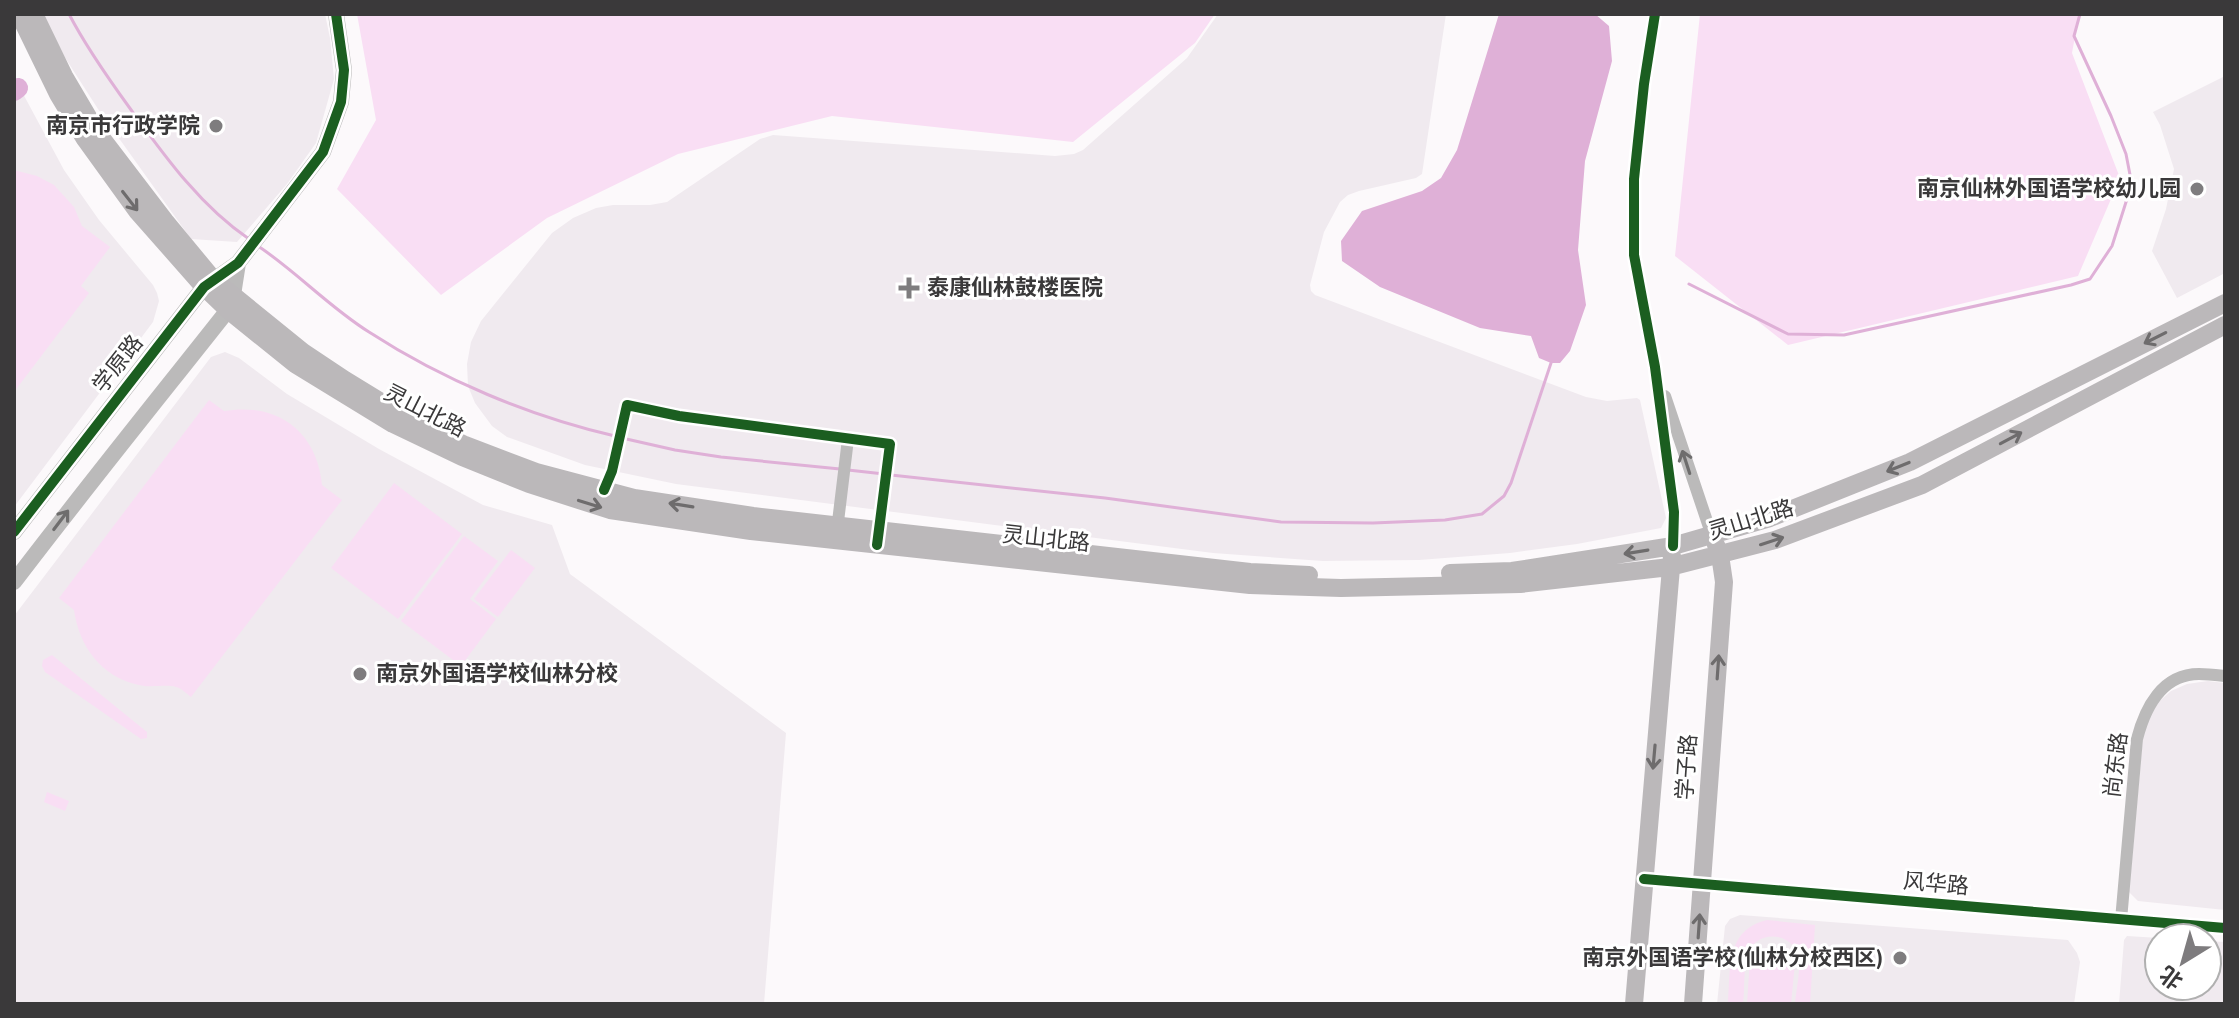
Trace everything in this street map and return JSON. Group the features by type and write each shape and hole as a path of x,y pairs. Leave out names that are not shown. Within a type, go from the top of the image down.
{"main road":[{"name":"灵山北路","path":"19,14 58,94 110,176 137,211 295,364 393,424 462,457 529,484 599,507 629,513 837,533 1250,585 1341,588 1520,584 1670,567 1775,540 1922,485 2225,325"},
{"name":"灵山北路","path":"34,14 64,76 97,132 209,283"},
{"name":"灵山北路","path":"230,303 394,410 465,445 536,472 634,498 753,516 837,533"},
{"name":"灵山北路","path":"878,538 1250,572 1341,576 1512,571 1673,546 1770,518 1910,462 2225,303"},
{"name":"学子路","path":"1693,1004 1724,582 1720,555 1712,536"},
{"name":"学子路","path":"1634,1004 1673,546"}],"street":[{"name":"学原路","path":"14,532 209,283 238,263 323,152 341,102 344,70 336,14"},
{"path":"1655,14 1634,179 1634,255 1655,367 1674,512 1673,546"},
{"name":"学原路","path":"14,582 230,303 238,263"},
{"path":"1655,367 1712,536"},
{"path":"604,490 612,471 627,405 679,416 890,444 878,538"},
{"path":"837,533 848,439"},
{"name":"尚东路","path":"2121,920 2137,739 2143,716 2154,698 2173,680 2197,674 2225,676"},
{"name":"风华路","path":"1644,879 2225,928"}],"shaded area":[{"name":"南京市行政学院","path":"43,14 325,14 334,79 316,143 287,184 237,242 191,239 98,109 64,56"},
{"path":"357,14 1215,14 1195,43 1073,142 832,116 678,154 547,218 441,295 337,189 376,120"},
{"name":"泰康仙林鼓楼医院","path":"1218,14 1446,14 1422,174 1359,191 1340,202 1324,232 1311,291 1586,397 1607,401 1640,400 1666,518 1661,528 1510,553 1419,560 1323,561 1213,553 676,484 585,465 507,437 492,426 475,403 468,386 467,364 471,342 481,321 552,233 573,218 596,208 613,205 667,202 760,139 773,135 1055,156 1074,154 1083,150 1187,58"},
{"path":"1499,14 1595,14 1609,26 1612,61 1585,161 1578,250 1586,305 1570,351 1560,363 1539,358 1531,336 1480,328 1380,287 1342,261 1341,241 1362,211 1422,191 1441,178 1457,150"},
{"path":"1700,14 2079,14 2072,53 2120,178 2078,276 1788,345 1675,256"},
{"name":"南京仙林外国语学校幼儿园","path":"2225,76 2225,273 2177,298 2152,251 2166,209 2174,169 2153,112"},
{"path":"14,77 64,170 99,220 153,285 159,301 153,322 14,507"},
{"path":"14,170 37,176 54,185 74,207 82,226 110,247 81,286 89,293 14,392"},
{"name":"南京外国语学校仙林分校","path":"225,352 239,358 287,394 379,449 483,505 552,525 570,574 786,733 764,1004 14,1004 14,616 211,357"},
{"path":"209,400 224,411 261,411 291,424 312,449 322,485 342,500 191,697 176,687 143,686 126,681 103,667 81,636 74,610 59,598"},
{"path":"394,483 462,534 398,619 331,568"},
{"path":"464,536 498,561 470,599 496,619 461,666 401,621"},
{"path":"511,550 535,568 498,617 474,599"},
{"path":"52,655 147,732 147,738 141,739 45,672 43,660"},
{"path":"2208,681 2225,683 2225,910 2138,901 2129,892 2144,725 2155,705 2171,691 2187,684"},
{"path":"47,792 69,801 65,811 44,802"},
{"name":"南京外国语学校(仙林分校西区)","path":"1740,915 2068,940 2080,962 2074,1004 1717,1004 1725,926 1730,919"},
{"path":"1767,920 1815,925 1810,1004 1795,1004 1799,972 1797,953 1787,941 1772,936 1758,941 1748,953 1743,1004 1728,1004 1731,965 1737,942 1753,925"},
{"path":"2127,936 2143,937 2143,1002 2223,1002 2225,942 2225,1004 2119,1004 2124,940"},
{"path":"1750,959 1795,963 1791,1004 1747,1004"}],"waterway":[{"path":"69,14 105,74 169,161 214,211 249,239"},
{"path":"1689,284 1788,334 1844,335 2090,279 2112,246 2131,180 2126,154 2111,116 2074,36 2080,14"},
{"path":"14,91 18,88"},
{"path":"258,246 354,322 427,366 519,407 615,436"},
{"path":"891,475 1105,498 1281,522 1373,523 1445,520 1482,514 1504,496 1511,483 1551,363"},
{"path":"622,438 721,457 840,469"},
{"path":"848,470 884,474"}],"cycle path":[{"path":"14,532 204,287 238,263 323,152 341,102 344,70 336,14"},
{"path":"1655,14 1634,179 1634,255 1655,367 1674,512 1673,546"},
{"path":"604,490 612,471 627,405 679,416 890,444 877,545"},
{"path":"1644,879 2225,928"}],"place":[{"name":"南京市行政学院","path":"216,126"},
{"name":"南京仙林外国语学校幼儿园","path":"2197,189"},
{"name":"泰康仙林鼓楼医院","path":"909,288"},
{"name":"南京外国语学校仙林分校","path":"360,674"},
{"name":"南京外国语学校(仙林分校西区)","path":"1900,958"}]}
